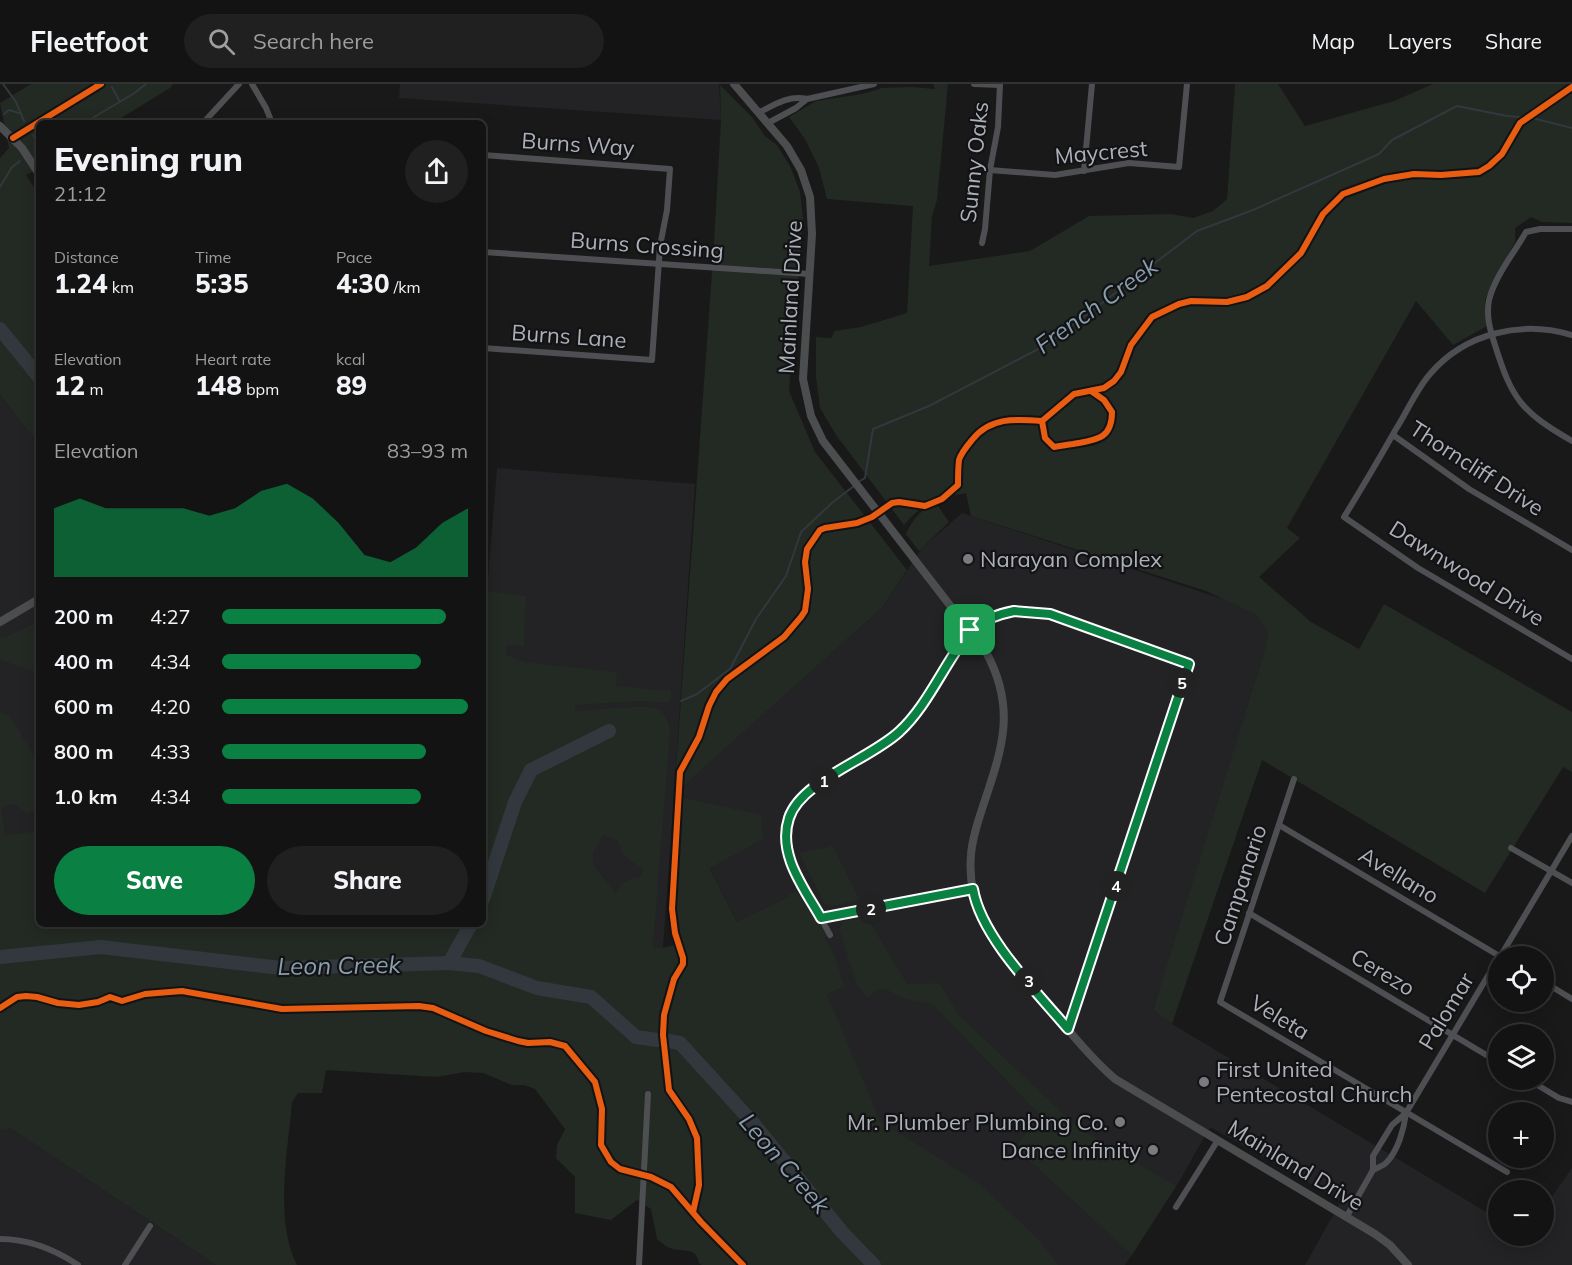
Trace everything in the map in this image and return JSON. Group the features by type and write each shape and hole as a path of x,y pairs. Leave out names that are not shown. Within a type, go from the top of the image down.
{"main road":[{"path":"42,120 101,84"},
{"name":"Mainland Drive","path":"734,84 760,112 794,157 806,183 813,224 803,362 805,390 816,428 823,441 970,630 986,652 997,675 1005,715 1000,755 972,842 970,868 978,909 991,933 1090,1056 1115,1079 1347,1216 1390,1245 1408,1265"},
{"path":"13,138 36,124"},
{"path":"0,126 13,138 36,170"},
{"path":"0,622 36,601"}],"street":[{"path":"205,120 239,84"},
{"path":"252,84 271,120"},
{"path":"760,112 780,101 798,97 807,99 874,84"},
{"path":"974,84 1000,85"},
{"path":"1084,171 1092,84"},
{"name":"Maycrest","path":"990,170 1055,175 1129,163 1179,167 1187,84"},
{"name":"Sunny Oaks","path":"982,243 990,170 998,126 1000,85"},
{"path":"768,123 796,108 807,99"},
{"name":"Burns Way","path":"486,155 670,169 667,210 658,264"},
{"path":"1572,229 1540,229 1526,232 1494,287 1488,318 1491,334 1509,386 1522,404 1542,424 1572,441"},
{"name":"Burns Crossing","path":"486,252 810,274"},
{"name":"Burns Lane","path":"486,348 652,360 658,264"},
{"path":"1393,435 1427,377 1439,364 1471,341 1491,334 1522,328 1537,328 1572,335"},
{"name":"Dawnwood Drive","path":"1393,435 1344,517 1418,568 1572,659"},
{"name":"Thorncliff Drive","path":"1393,435 1469,489 1572,550"},
{"path":"830,935 789,858 786,837 787,823 792,810 810,790 899,732 920,707 970,630 984,620 1002,613 1041,612 1189,664 1068,1029"},
{"name":"Campanario","path":"1220,1002 1294,779"},
{"name":"Avellano","path":"1279,825 1488,950"},
{"name":"Palomar","path":"1507,946 1572,836"},
{"path":"1511,848 1572,883"},
{"path":"821,918 973,889"},
{"name":"Cerezo","path":"1249,913 1488,1056"},
{"name":"Palomar","path":"1347,1216 1373,1170 1373,1155 1392,1125 1406,1113 1488,977"},
{"path":"1554,988 1572,999"},
{"name":"Veleta","path":"1220,1002 1507,1172"},
{"path":"1546,1090 1572,1102"},
{"path":"639,1265 648,1094"},
{"name":"Palomar","path":"1373,1170 1386,1163 1399,1142 1404,1132 1406,1113"},
{"path":"1386,1134 1399,1142"},
{"path":"1176,1207 1218,1140"},
{"path":"125,1265 150,1226"},
{"path":"0,1239 20,1240 46,1247 78,1265"}],"shaded area":[{"path":"31,84 173,84 118,120 36,120 36,170 26,175 36,190 36,441 0,395 0,158 9,148 0,103"},
{"path":"400,84 719,84 721,120 399,98"},
{"path":"933,84 948,84 937,200 932,216 929,266 1030,251 1089,216 1171,214 1193,218 1213,211 1227,199 1235,84 1278,84 1305,126 1394,101 1433,84 1572,84 1572,223 1542,222 1531,217 1515,228 1515,242 1485,299 1487,326 1453,345 1416,301 1287,528 1300,538 1259,577 1311,622 1359,649 1384,604 1572,712 1572,772 1563,767 1485,893 1262,760 1172,1024 1153,1010 1265,650 1268,633 1257,615 1206,591 971,516 966,493 931,502 918,510 904,525 836,435 820,408 816,377 816,337 832,338 834,331 861,327 907,313 913,206 827,199 819,168 805,139 789,117 816,101 862,94 882,88 935,89"},
{"path":"720,85 752,117 765,136 777,145 791,168 800,192 803,218 789,391 815,452 907,570 882,608 674,794 713,259 721,120"},
{"path":"0,395 36,441 36,858 0,856"},
{"path":"497,468 695,484 674,793 882,608 922,548 962,513 1283,619 1153,1010 1172,1024 1488,1213 1488,1246 1554,1246 1554,1194 1572,1168 1572,1265 1305,1265 1341,1201 1210,1127 1176,1187 1125,1265 1049,1265 844,1119 788,1025 674,795 663,948 491,907 486,710 486,591"},
{"path":"936,503 949,522 919,551 906,534 918,516 926,508"},
{"path":"486,591 526,596 524,646 507,645 506,655 525,662 617,672 616,686 671,691 668,703 644,701 575,705 575,711 652,707 661,711 668,723 670,734 653,946 663,948 681,943 675,898 680,797 762,815 761,825 765,838 710,868 737,922 789,897 788,894 796,891 827,935 825,938 834,954 844,986 827,994 880,1121 980,1184 1037,1238 1058,1265 702,1265 692,1252 668,1247 657,1239 651,1209 637,1200 611,1220 575,1213 575,1177 556,1158 557,1145 565,1129 535,1089 524,1085 512,1085 483,1073 464,1072 437,1077 326,1070 322,1093 298,1093 292,1102 284,1206 290,1247 297,1265 216,1265 10,1128 0,1130 0,712 10,717 36,758 36,811 28,814 13,804 1,808 5,835 36,831 36,927 486,927","holes":["603,835 618,840 622,854 643,870 640,877 625,882 616,893 593,864 593,853"]},
{"path":"36,622 36,672 0,660 0,637 4,638"},
{"path":"833,846 860,900 833,906 824,903 799,853"},
{"path":"867,917 907,984 939,983 959,1015 1077,1127 1176,1186 1132,1255 1015,1147 1041,1116 932,1004 905,999 885,989 878,989 868,998 857,986 839,929 842,922"},
{"path":"0,1124 10,1128 216,1265 0,1265"}],"waterway":[{"path":"3,84 16,102 24,121"},
{"path":"89,120 146,84"},
{"path":"112,87 120,102"},
{"name":"French Creek","path":"858,482 865,478 873,429 929,406 1048,344 1197,231 1253,210 1379,154 1392,140 1457,106 1507,116 1532,118 1572,128"},
{"path":"4,114 9,110 19,113"},
{"path":"33,135 36,140"},
{"path":"0,187 12,167 20,161"},
{"path":"0,329 36,373"},
{"name":"French Creek","path":"681,701 697,694 730,669 756,619 786,576 801,532 854,486"},
{"name":"French Creek","path":"486,890 515,802 531,770 609,731"},
{"name":"French Creek","path":"449,963 469,927"},
{"name":"Leon Creek","path":"0,957 101,947 281,968 449,963 479,966 537,988 591,997 636,1037 658,1040"},
{"name":"Leon Creek","path":"668,1041 680,1043 753,1123 842,1232 874,1265"}],"cycle path":[{"path":"42,120 101,84"},
{"path":"693,1212 699,1185 697,1138 689,1119 669,1090 663,1035 664,1015 674,979 683,964 672,909 680,772 699,737 716,692 727,679 784,637 805,611 808,589 805,562 807,549 820,530 857,523 872,517 892,503 925,506 942,499 958,485 960,457 979,432 1004,421 1042,421 1074,394 1104,388 1121,372 1131,345 1152,317 1179,304 1191,301 1227,302 1247,297 1267,286 1301,253 1323,214 1343,194 1384,179 1414,174 1441,175 1479,172 1502,154 1520,123 1572,87"},
{"path":"13,138 36,124"},
{"path":"1042,421 1045,438 1054,447 1101,437 1109,428 1112,412 1104,400 1091,391"},
{"path":"0,1008 17,997 26,996 79,1005 98,1002 110,997 122,1001 145,994 182,991 282,1009 419,1006 433,1008 486,1031 518,1041 550,1042 565,1046 595,1082 602,1109 601,1145 611,1162 620,1169 651,1177 671,1187 743,1265"}],"place":[{"name":"Narayan Complex","path":"968,559"},
{"name":"First United Pentecostal Church","path":"1204,1082"},
{"name":"Mr. Plumber Plumbing Co.","path":"1120,1122"},
{"name":"Dance Infinity","path":"1153,1150"}],"route":[{"path":"1041,612 1189,664 1068,1029 998,944 978,909 973,889 821,918 794,870 787,850 787,823 792,810 810,790 899,732 920,707 970,630 984,620 1002,613 1041,612"}]}
